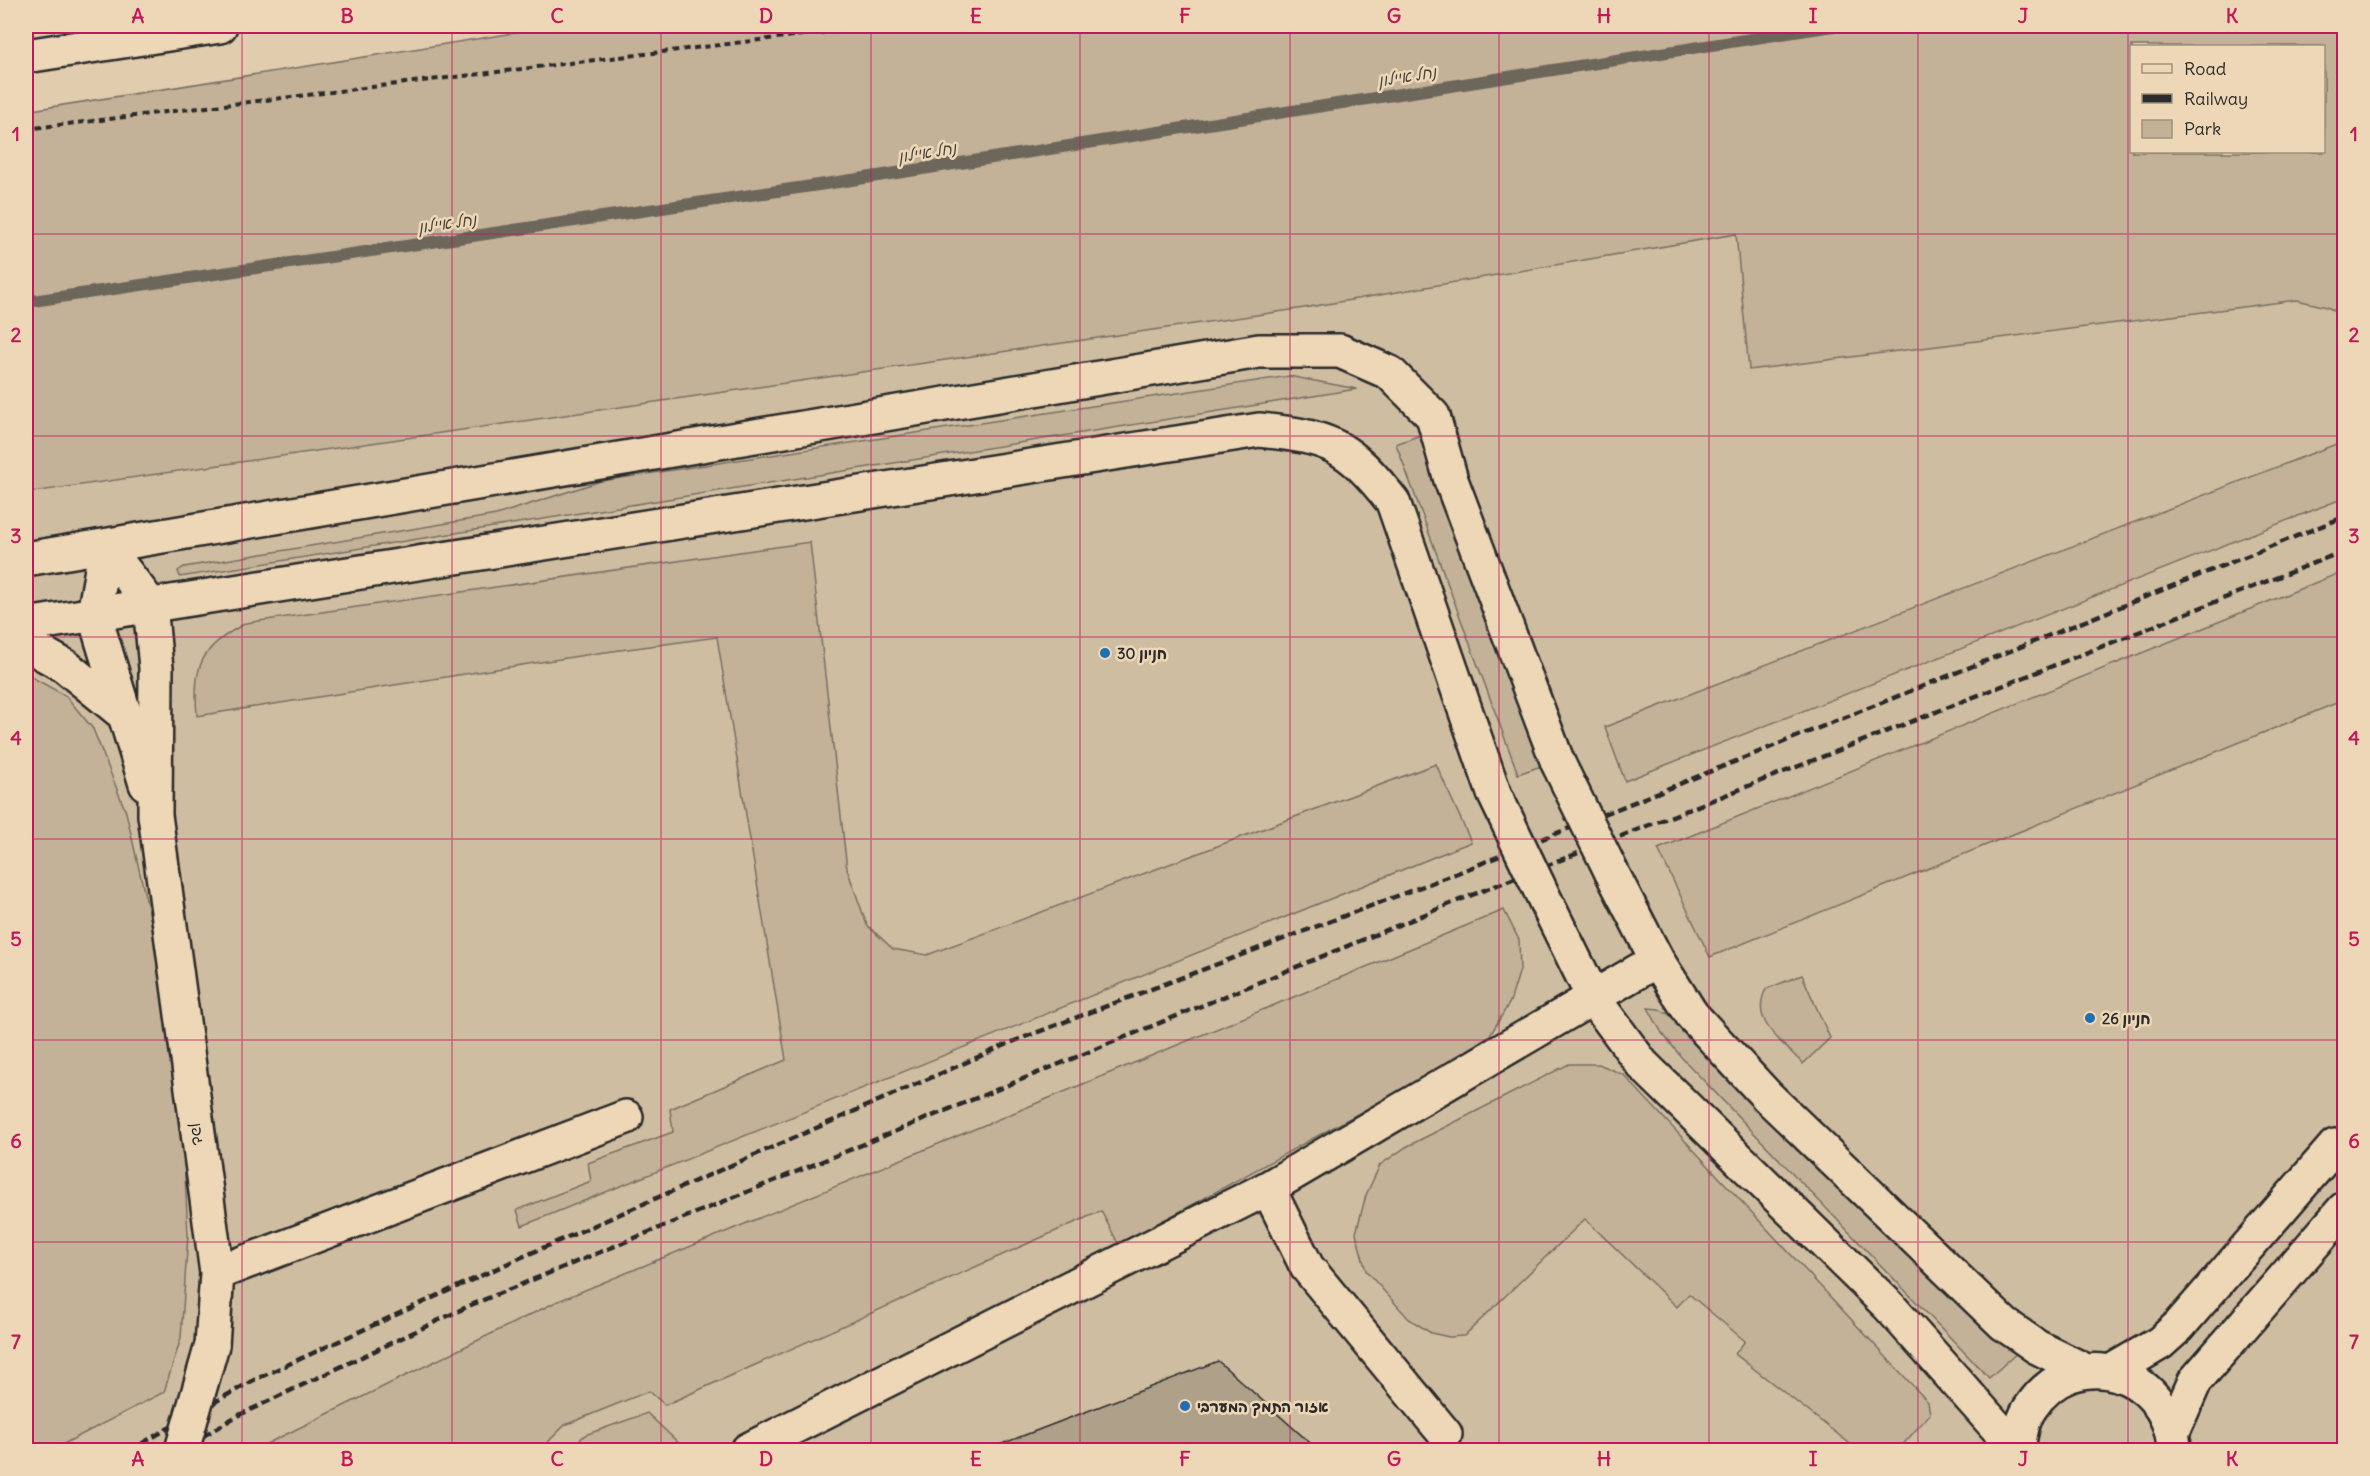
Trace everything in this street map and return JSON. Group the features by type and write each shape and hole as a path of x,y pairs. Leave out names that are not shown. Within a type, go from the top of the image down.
{"street":[{"path":"26,56 220,26"},
{"path":"26,559 1259,351 1340,351 1390,373 1433,416 1451,480 1558,763 1657,960 1692,1015 1767,1096 1972,1296 2004,1324 2037,1347 2099,1371 2133,1379 2152,1392 2165,1410 2174,1441"},
{"path":"26,625 1259,430 1306,435 1351,456 1366,467 1394,502 1494,793 1594,999 1642,1064 1889,1306 2018,1450"},
{"path":"106,547 150,604 156,668 155,815"},
{"path":"106,547 94,614 155,815"},
{"path":"26,644 65,666 125,715"},
{"name":"גפן","path":"155,815 217,1273 212,1345 183,1450"},
{"path":"748,1450 1268,1188 1657,960"},
{"path":"217,1273 626,1117"},
{"path":"2018,1450 2021,1429 2030,1408 2045,1390 2064,1377 2099,1371 2160,1343 2179,1326 2336,1146"},
{"path":"1268,1188 1307,1267 1445,1434"},
{"path":"2174,1441 2195,1381 2344,1209"}],"path":[{"path":"26,129 876,26"}],"shaded area":[{"path":"2344,42 2344,1450 26,1450 26,403 2130,152 2325,153 2325,46"}],"green space":[{"path":"558,26 2344,26 2344,315 2327,307 2297,300 1749,370 1736,234 1298,309 26,493 26,111"},
{"path":"1289,376 1357,389 180,577 178,571 184,567 496,515 601,481"},
{"path":"1423,434 1544,765 1518,774 1396,444"},
{"path":"2344,441 2344,498 1625,781 1605,727"},
{"path":"810,542 847,869 867,925 893,949 927,955 1436,764 1471,842 522,1226 517,1210 591,1181 588,1163 673,1132 670,1109 786,1060 717,637 598,653 197,716 196,683 203,660 218,641 246,623"},
{"path":"2344,571 2344,700 1710,957 1658,849"},
{"path":"26,674 66,696 93,729 126,812 162,970 182,1114 188,1235 181,1338 164,1392 52,1450 26,1450"},
{"path":"1504,910 1519,940 1520,970 1510,1002 1489,1037 1410,1085 1119,1245 1101,1211 665,1405 649,1391 565,1425 540,1450 254,1450 556,1302"},
{"path":"1802,975 1830,1038 1803,1064 1770,1030 1762,1011 1766,989"},
{"path":"1648,1008 1659,1009 1677,1019 2019,1351 1989,1378 1682,1058 1662,1033"},
{"path":"1569,1064 1599,1064 1624,1075 1928,1402 1930,1414 1898,1450 1858,1450 1735,1354 1745,1341 1689,1294 1677,1307 1585,1219 1464,1336 1449,1337 1431,1333 1409,1319 1366,1271 1356,1233 1366,1195 1380,1165 1406,1147"},
{"path":"647,1413 686,1450 569,1450 585,1435"}],"building":[{"name":"אזור התמך המערבי","path":"1218,1361 1318,1450 986,1450"}],"waterway":[{"name":"נחל איילון","path":"26,302 852,180 1833,26"}],"railway":[{"path":"130,1450 252,1381 513,1261 1017,1040 1455,874 2344,517"},
{"path":"180,1450 235,1417 471,1305 1472,895 2344,551"}],"place":[{"name":"חניון 30","path":"1105,653"},
{"name":"חניון 26","path":"2090,1018"},
{"name":"אזור התמך המערבי","path":"1185,1406"}]}
